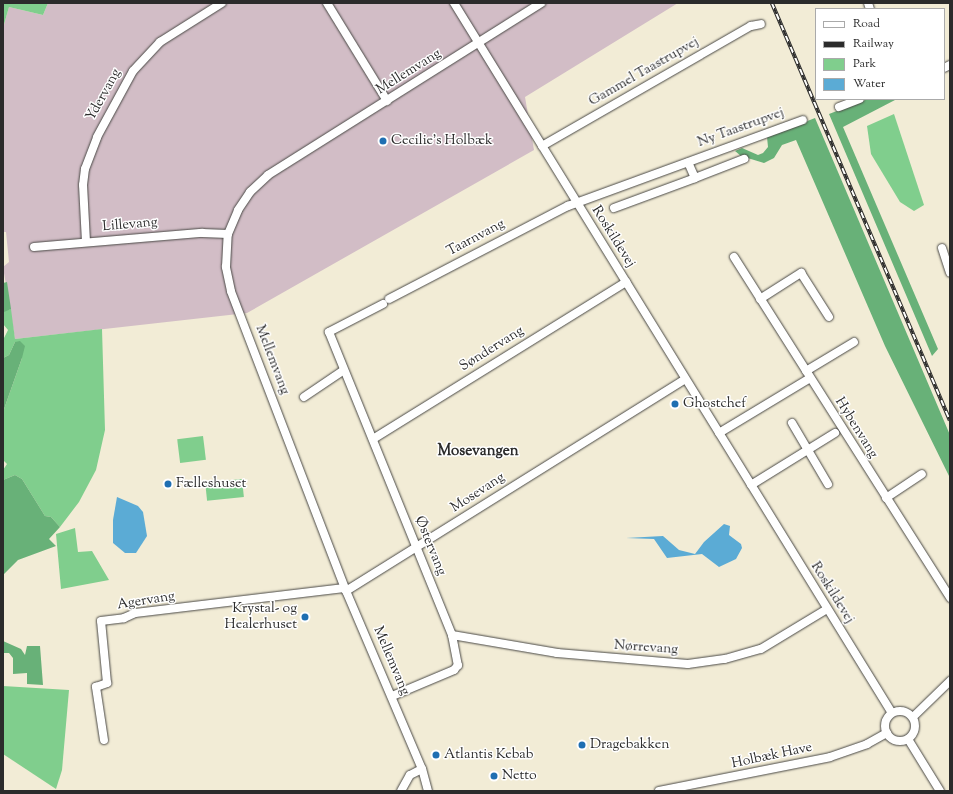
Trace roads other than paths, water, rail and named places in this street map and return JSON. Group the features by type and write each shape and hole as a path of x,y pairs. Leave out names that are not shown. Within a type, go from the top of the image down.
{"street":[{"name":"Ydervang","path":"86,242 83,191 85,169 97,137 129,77 160,42 222,3"},
{"path":"327,3 387,101"},
{"name":"Roskildevej","path":"454,3 892,713"},
{"name":"Mellemvang","path":"428,791 422,769 345,589 231,291 226,267 228,234 238,210 250,192 268,174 387,101 541,3"},
{"name":"Gammel Taastrupvej","path":"542,146 751,26 761,24"},
{"path":"838,107 857,100"},
{"name":"Ny Taastrupvej","path":"576,203 803,120"},
{"path":"614,208 744,159"},
{"name":"Ny Taastrupvej","path":"688,162 695,178"},
{"name":"Taarnvang","path":"389,299 576,203"},
{"name":"Lillevang","path":"34,247 202,233 228,234"},
{"path":"942,248 950,273"},
{"name":"Hybenvang","path":"734,257 808,374 838,431 886,498 950,598"},
{"path":"760,299 802,273 829,317"},
{"name":"Søndervang","path":"373,439 626,282"},
{"name":"Østervang","path":"383,304 329,332 452,635 457,667 392,696"},
{"path":"719,433 854,342"},
{"path":"304,397 344,370"},
{"name":"Mosevang","path":"345,589 416,548 685,379"},
{"path":"792,423 828,484"},
{"path":"751,485 838,431"},
{"path":"886,498 922,474"},
{"name":"Agervang","path":"104,740 96,687 106,683 101,621 124,618 135,613 345,589"},
{"name":"Nørrevang","path":"452,635 557,653 688,664 725,659 761,649 827,609"},
{"path":"913,717 906,712 892,713 886,722 887,733 896,741 908,739 914,732 913,717 950,681"},
{"name":"Holbæk Have","path":"659,791 830,757 867,744 887,733"},
{"path":"908,739 940,791"},
{"path":"401,791 410,775 422,769"},
{"path":"711,791 713,781"}],"water":[{"path":"117,497 138,506 143,512 147,536 136,553 125,553 113,543 113,520"},
{"path":"724,524 730,526 729,535 741,544 742,548 736,559 719,567 702,554 667,558 654,539 626,538 663,536 679,550 695,554 704,542"}],"railway":[{"path":"772,3 950,421"}],"place":[{"name":"Cecilie's Holbæk","path":"383,141"},
{"name":"Ghostchef","path":"675,404"},
{"name":"Fælleshuset","path":"168,484"},
{"name":"Krystal- og Healerhuset","path":"305,617"},
{"name":"Dragebakken","path":"582,745"},
{"name":"Atlantis Kebab","path":"436,755"},
{"name":"Netto","path":"494,776"}],"district":[{"name":"Mosevangen","path":"478,452"}]}
